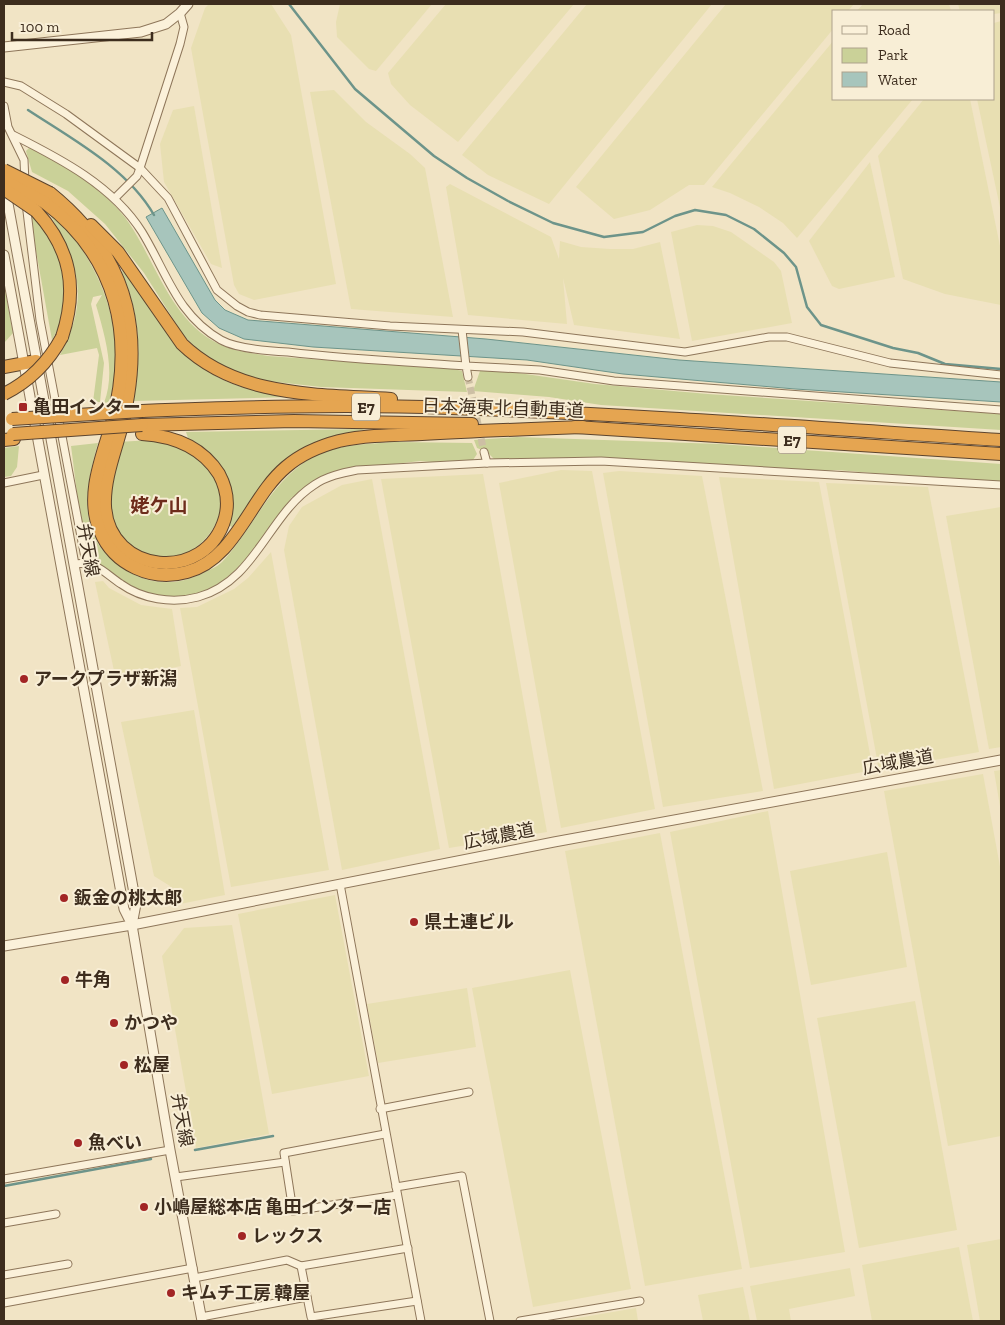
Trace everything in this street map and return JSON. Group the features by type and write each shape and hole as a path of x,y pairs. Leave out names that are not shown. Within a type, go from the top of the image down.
{"highway":[{"path":"4,170 66,220 90,249 106,280 117,313 123,346 122,376 97,475 94,511 100,532 112,550 129,565 139,570 160,575 173,575 202,567 227,544 271,481 302,456 320,447 363,437 583,428"},
{"path":"4,181 43,202 86,220 118,252 182,344 206,365 231,378 260,387 297,392 522,406 590,414"},
{"path":"4,189 72,212 94,237 120,285 129,316 133,346 132,376 124,417 107,481 105,506 110,528 123,547 142,560 165,564 188,560 199,554 216,538 226,515 226,490 214,467 196,449 170,438 142,430 98,434 9,437"},
{"path":"4,394 29,379 42,367 62,337 71,303 68,268 43,202"},
{"path":"4,367 36,361"},
{"name":"日本海東北自動車道","path":"8,420 142,411 372,407 590,414 1001,440"},
{"name":"日本海東北自動車道","path":"142,430 370,421 583,428 1001,454"}],"street":[{"path":"4,47 141,32 166,24 188,4"},
{"path":"117,196 136,176 140,168 180,44 184,27 180,13"},
{"path":"4,82 21,86 66,114 140,168 168,198 217,290 226,299 248,312 390,326 523,332 685,352 769,337 787,337 890,363 1001,375"},
{"path":"4,106 8,127 14,135 24,160 27,224 40,320 57,401 86,563"},
{"path":"14,135 56,156 117,196 141,232 171,289 192,319 222,341 260,350 322,356 465,364 540,370 614,381 1001,410"},
{"name":"弁天線","path":"4,181 136,904 132,925"},
{"name":"弁天線","path":"4,255 43,476 124,909 132,925 201,1319"},
{"path":"462,330 468,377"},
{"path":"484,452 487,463"},
{"path":"74,564 86,563 98,567 122,585 147,596 170,600 198,597 222,586 238,574 293,504 314,485 327,478 357,470 487,463 601,460 1001,485"},
{"path":"4,482 43,476"},
{"name":"広域農道","path":"4,946 132,925 1001,760"},
{"path":"340,884 380,1109 421,1321"},
{"path":"380,1109 470,1092"},
{"path":"385,1134 284,1153 293,1210 397,1191 462,1176 490,1321"},
{"path":"4,1179 170,1150"},
{"path":"176,1177 285,1162"},
{"path":"4,1223 56,1214"},
{"path":"194,1278 287,1260 301,1266 408,1248"},
{"path":"4,1275 68,1264"},
{"path":"301,1266 310,1317 417,1301"},
{"path":"4,1302 193,1268"},
{"path":"201,1319 307,1298"},
{"path":"520,1321 640,1301"}],"shaded area":[{"path":"209,4 271,4 291,35 336,284 254,300 239,294 234,285 191,48 205,8"},
{"path":"340,4 432,4 376,71 369,69 337,37 336,22"},
{"path":"446,4 574,4 458,142 410,105 391,84 388,73"},
{"path":"587,4 712,4 549,204 488,175 462,155"},
{"path":"726,4 854,4 849,10 832,10 832,30 704,185 689,185 650,210 614,219 576,187"},
{"path":"863,4 949,4 951,10 858,10"},
{"path":"958,4 1001,4 1001,13 995,14 995,10 960,10"},
{"path":"1001,21 1001,212 977,100 995,100 995,23"},
{"path":"832,42 832,100 912,100 797,238 783,223 759,207 730,193 712,187"},
{"path":"334,90 366,122 410,154 425,168 453,317 351,309 310,92"},
{"path":"923,100 970,100 1001,251 1001,305 945,294 903,279 878,156"},
{"path":"194,106 222,268 211,264 164,182 160,144 173,110"},
{"path":"870,162 895,277 839,289 832,286 809,241"},
{"path":"450,184 551,237 559,259 560,241 581,247 610,249 633,249 660,242 680,339 574,325 563,278 567,324 468,315 446,187"},
{"path":"697,225 713,226 731,232 774,262 781,271 792,323 692,341 671,232"},
{"path":"561,470 592,471 655,809 561,828 499,483"},
{"path":"619,471 702,476 763,791 663,807 603,473"},
{"path":"483,474 547,832 449,848 381,479"},
{"path":"719,477 819,482 873,770 774,789"},
{"path":"372,479 440,849 342,870 284,550 289,526 302,507 342,485"},
{"path":"826,483 928,487 979,752 879,770"},
{"path":"1001,507 1001,747 989,749 946,516"},
{"path":"271,552 329,870 231,887 180,608 197,607 234,589 248,578"},
{"path":"103,581 109,588 141,605 172,609 181,666 116,680 95,582"},
{"path":"194,710 225,895 175,905 170,886 154,876 121,722"},
{"path":"1001,770 1001,812 994,771"},
{"path":"983,774 1001,872 1001,1136 948,1146 884,791"},
{"path":"768,811 845,1252 750,1268 670,832"},
{"path":"660,833 742,1269 645,1286 565,851"},
{"path":"887,852 907,967 811,985 790,871"},
{"path":"335,895 369,1076 272,1094 238,914"},
{"path":"232,925 269,1134 196,1148 162,956 184,928"},
{"path":"570,970 631,1289 533,1307 472,988"},
{"path":"467,988 476,1047 378,1063 367,1004"},
{"path":"915,1001 957,1230 859,1248 817,1018"},
{"path":"1001,1239 1001,1321 980,1321 967,1245"},
{"path":"959,1247 973,1321 872,1321 862,1265"},
{"path":"850,1268 855,1296 789,1309 791,1321 757,1321 750,1286"},
{"path":"743,1287 750,1321 703,1321 698,1295"},
{"path":"636,1308 638,1321 560,1321"}],"green space":[{"path":"30,147 84,179 108,199 129,223 177,307 203,334 219,344 237,350 268,356 454,369 462,371 467,392 321,387 259,380 229,371 208,359 184,336 144,273 105,224 68,191 32,172 26,151"},
{"path":"48,211 76,240 90,262 107,300 115,340 116,361 114,382 109,402 104,403 109,379 108,354 96,305 102,295 93,297 91,304 104,363 100,402 93,402 99,355 97,348 60,355 70,334 75,315 78,298 77,281 67,248"},
{"path":"29,212 50,239 62,272 64,306 60,323 52,340"},
{"path":"125,267 156,318 180,349 194,362 210,373 236,385 291,397 134,401 138,366 138,335 133,305 122,272"},
{"path":"4,284 13,333 4,343"},
{"path":"480,371 505,371 595,384 708,394 1001,414 1001,430 601,405 549,397 473,391"},
{"path":"365,429 315,443 276,467 232,527 228,525 231,497 226,474 220,463 201,446 188,438 186,432"},
{"path":"517,437 720,444 1001,464 1001,484 837,470 807,472 495,460 487,452 477,448 474,440"},
{"path":"152,440 182,447 197,458 215,478 221,499 217,520 206,538 189,552 169,558 147,556 127,542 114,524 109,508 110,487 118,442"},
{"path":"396,442 472,443 477,454 473,460 444,463 420,461 369,467 356,466 316,479 297,497 292,497 261,541 225,579 204,592 181,598 156,596 129,584 102,568 94,559 80,515 71,446 98,443 88,488 87,503 92,532 99,545 109,557 130,573 154,581 166,582 191,578 220,564 284,480 296,468 311,458 341,447"},
{"path":"19,446 17,467 11,476 4,477 4,448"}],"water":[{"path":"162,208 215,300 225,310 248,320 486,339 679,360 1001,382 1001,402 795,389 623,374 527,360 313,347 244,339 219,328 202,313 146,217"}],"waterway":[{"path":"289,4 355,89 434,156 467,178 508,201 553,223 604,237 643,232 675,216 695,210 726,215 754,229 784,253 796,267 807,307 821,325 893,348 918,353 945,364 1001,369"},
{"path":"28,110 114,169 143,198 154,215"},
{"path":"195,1150 273,1136"},
{"path":"4,1186 151,1159"}],"tunnel":[{"path":"468,377 484,452"}],"place":[{"name":"亀田インター","path":"23,407"},
{"name":"アークプラザ新潟","path":"24,679"},
{"name":"鈑金の桃太郎","path":"64,898"},
{"name":"県土連ビル","path":"414,922"},
{"name":"牛角","path":"65,980"},
{"name":"かつや","path":"114,1023"},
{"name":"松屋","path":"124,1065"},
{"name":"魚べい","path":"78,1143"},
{"name":"小嶋屋総本店 亀田インター店","path":"144,1207"},
{"name":"レックス","path":"242,1236"},
{"name":"キムチ工房 韓屋","path":"171,1293"}],"district":[{"name":"姥ケ山","path":"159,505"}]}
